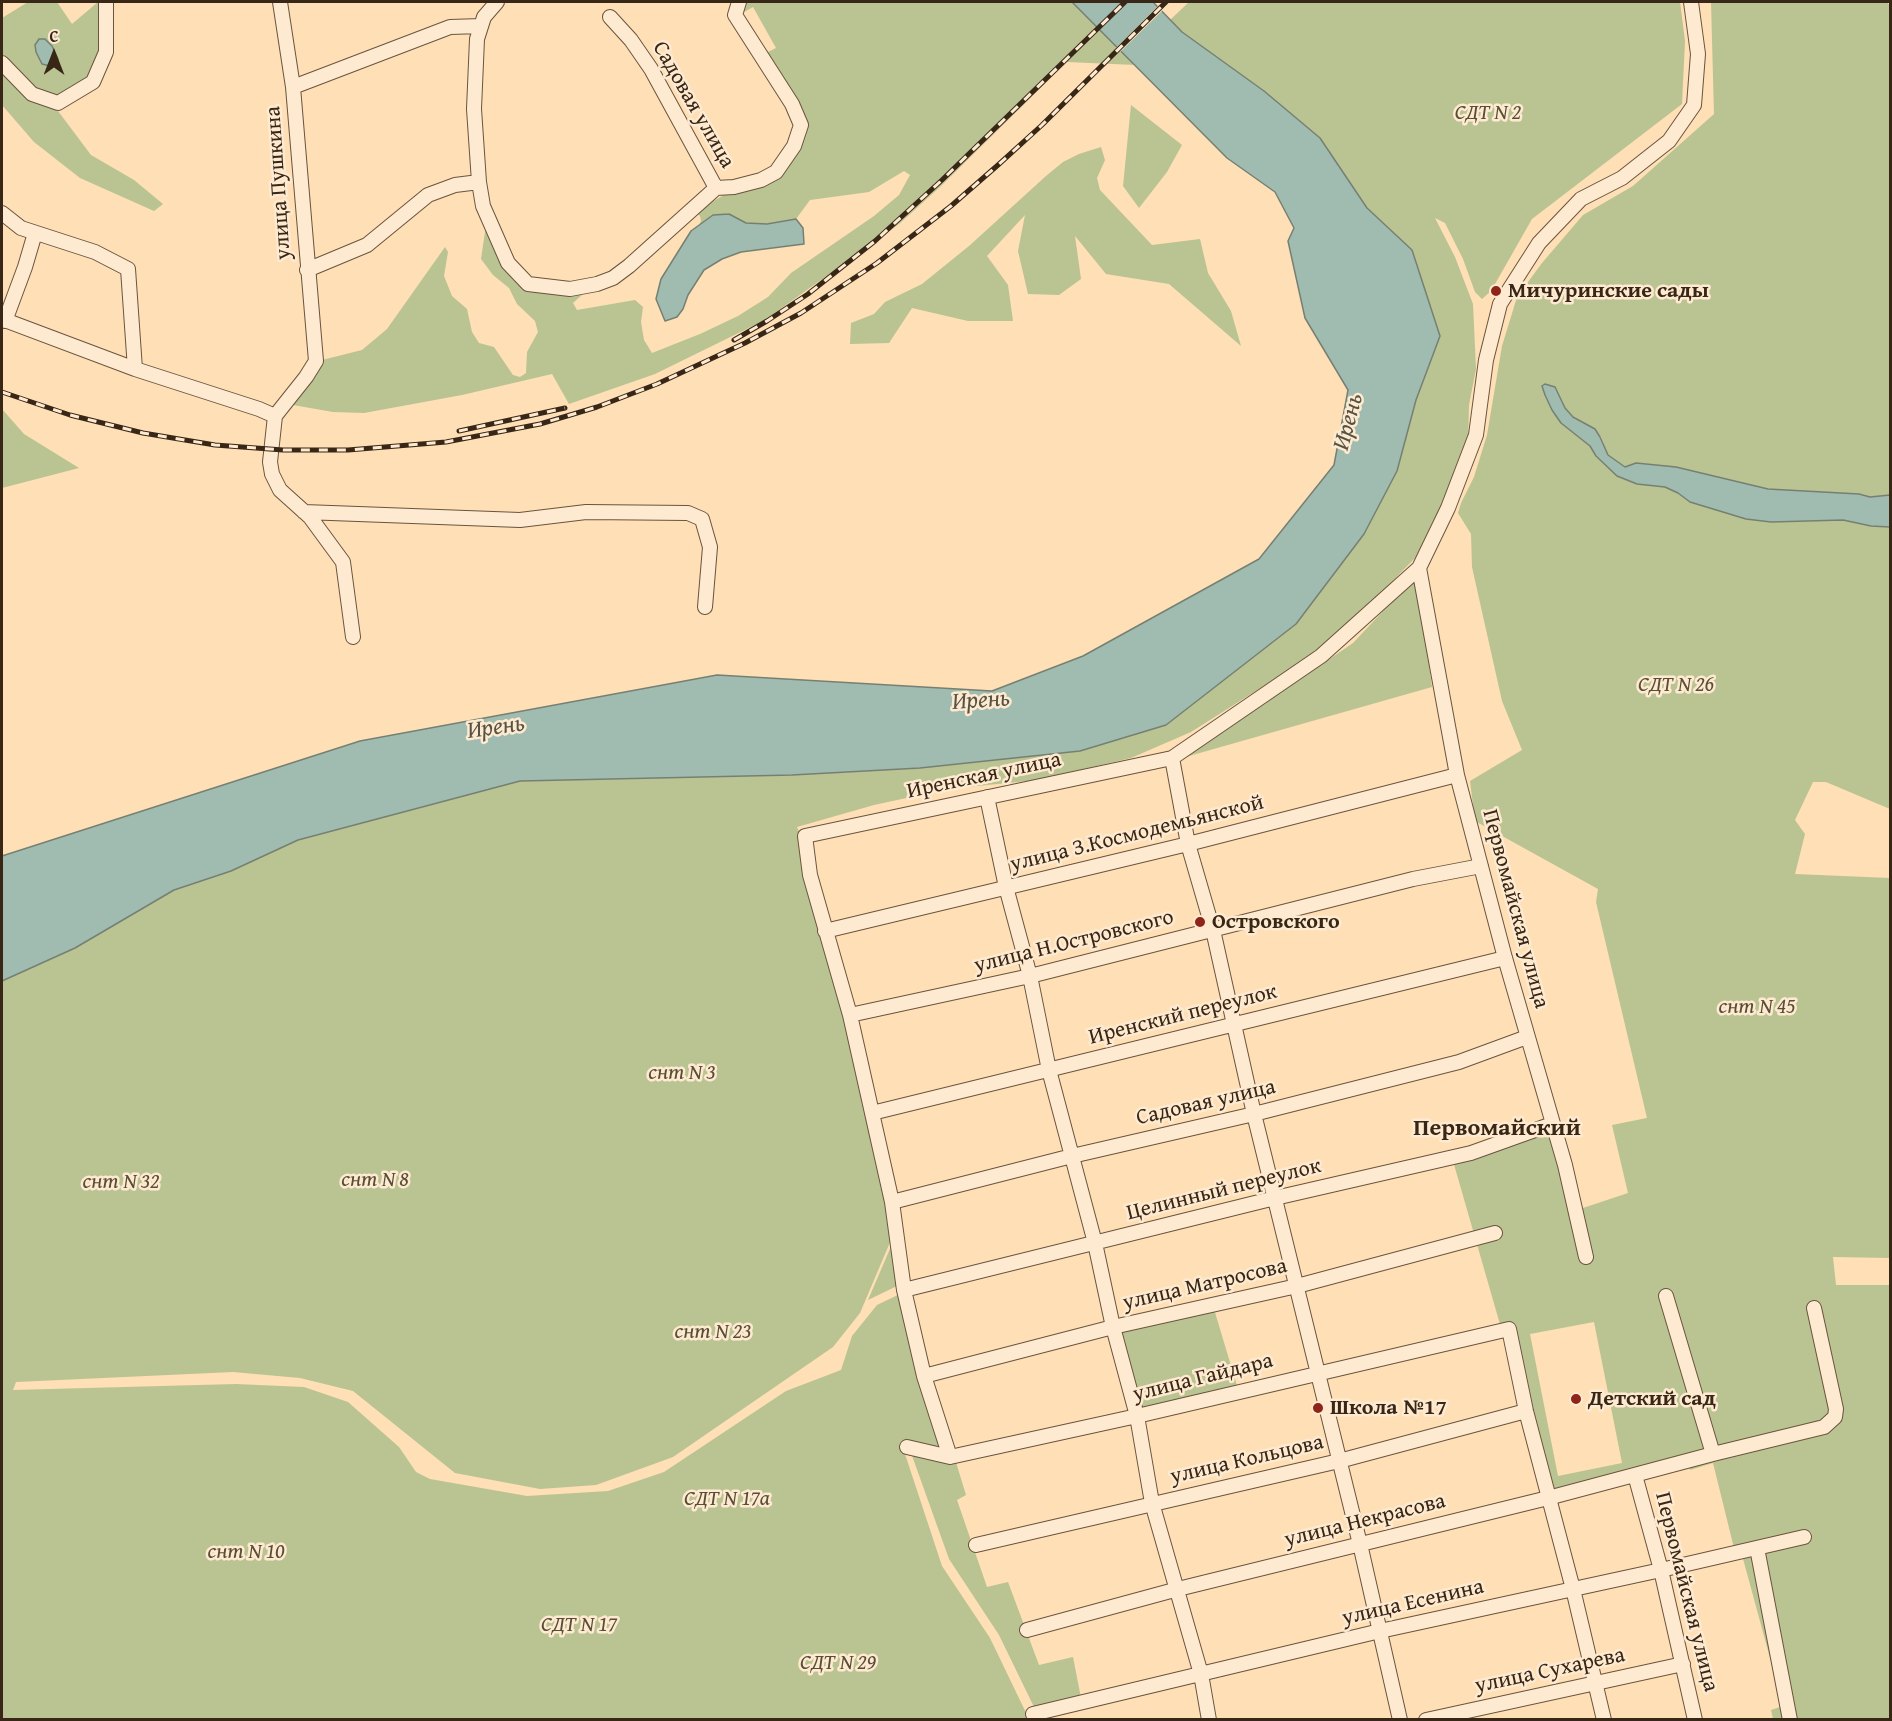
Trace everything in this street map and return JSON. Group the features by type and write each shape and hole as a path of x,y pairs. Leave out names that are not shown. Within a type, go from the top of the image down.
{"street":[{"path":"2,63 32,94 58,102 93,82 106,52 106,2"},
{"name":"улица Пушкина","path":"275,416 316,361 293,87 280,2"},
{"name":"Садовая улица","path":"497,2 484,17 477,39 474,109 483,206 507,263 528,284 570,289 597,284 613,278 716,188 734,187 761,180 776,172 794,146 801,125 792,104 735,15 738,2"},
{"path":"1400,1719 1360,1544 1254,1114 1213,930 1188,844 1172,758 1321,656 1419,568 1448,507 1476,435 1486,360 1500,304 1539,243 1581,199 1622,178 1669,141 1694,105 1698,54 1692,2"},
{"name":"Садовая улица","path":"610,17 631,40 651,69 716,188"},
{"path":"293,87 450,27 481,26"},
{"path":"307,270 367,245 428,195 455,185 479,182"},
{"path":"2,213 21,228 95,252 128,269 135,369"},
{"path":"35,232 26,267 3,320 135,369 260,409 275,416 270,462 272,474 280,490 304,512 343,562 353,637"},
{"path":"304,512 520,520 586,512 688,513 702,519 710,547 705,607"},
{"name":"Первомайская улица","path":"1419,568 1457,775 1505,958 1565,1165 1586,1257"},
{"name":"Иренская улица","path":"825,931 810,875 805,836 1172,758"},
{"name":"улица З.Космодемьянской","path":"825,931 1188,844 1457,775"},
{"path":"987,797 1006,887 1030,976 1049,1070 1095,1243 1113,1328 1137,1416 1152,1503 1201,1674 1209,1719"},
{"name":"улица Н.Островского","path":"850,1015 1030,976 1413,879 1481,866"},
{"path":"825,931 850,1015 892,1202 904,1290 924,1376 950,1457"},
{"name":"Иренский переулок","path":"872,1113 1505,958"},
{"name":"Садовая улица","path":"892,1202 1459,1062 1527,1037"},
{"name":"Целинный переулок","path":"904,1290 1275,1198 1471,1153 1552,1124"},
{"name":"улица Матросова","path":"924,1376 1113,1328 1297,1286 1495,1233"},
{"path":"1666,1296 1713,1454"},
{"name":"улица Некрасова","path":"1027,1630 1178,1588 1548,1498 1824,1427 1835,1417 1836,1409 1814,1308"},
{"name":"улица Гайдара","path":"907,1447 950,1457 1509,1329 1526,1411"},
{"path":"1526,1411 1573,1589 1604,1719"},
{"name":"улица Кольцова","path":"976,1545 1339,1461 1526,1411"},
{"name":"Первомайская улица","path":"1635,1475 1661,1570 1695,1719"},
{"name":"улица Есенина","path":"1033,1714 1380,1631 1804,1537"},
{"path":"1757,1548 1790,1719"},
{"name":"улица Сухарева","path":"1426,1719 1683,1664"}],"green space":[{"path":"28,2 57,2 72,24 98,2 103,2 101,49 90,78 60,98 33,92 2,59 2,18"},
{"path":"744,2 1072,2 1136,65 1067,62 940,187 899,224 765,320 655,374 569,404 552,374 462,395 364,413 333,412 293,405 312,378 318,361 362,350 387,329 445,247 448,252 444,276 452,296 467,309 472,332 479,343 494,347 513,375 520,377 526,373 527,352 538,332 535,321 517,304 509,288 493,275 481,259 486,225 525,287 591,291 583,294 573,303 577,310 635,300 643,307 641,322 644,340 652,353 738,316 768,297 791,273 874,216 899,195 910,175 904,171 869,192 810,200 796,219 767,224 746,223 729,214 713,215 699,225 700,216 695,211 735,189 762,183 804,125 760,56 776,48 753,7 739,15"},
{"path":"1189,2 1680,2 1685,41 1682,104 1532,219 1491,291 1482,299 1475,292 1463,259 1445,223 1435,218 1455,257 1473,304 1476,369 1469,405 1468,443 1456,468 1448,498 1415,558 1370,604 1312,657 1191,732 1131,758 1037,780 948,789 874,805 797,827 869,1115 891,1240 860,1313 833,1347 673,1457 596,1485 540,1489 455,1473 353,1391 300,1378 233,1372 16,1382 13,1390 236,1384 304,1387 348,1402 399,1447 416,1472 430,1479 527,1496 608,1491 664,1472 786,1391 841,1370 852,1336 877,1305 902,1293 943,1451 904,1451 942,1566 990,1638 1029,1719 2,1719 2,981 75,948 174,890 231,871 298,840 520,781 792,775 920,768 1296,624 1364,534 1397,471 1416,400 1440,336 1412,250 1367,208 1320,138 1264,91 1182,32 1170,20"},
{"path":"1711,2 1886,2 1890,5 1890,495 1870,497 1859,494 1768,489 1676,467 1648,464 1625,467 1608,455 1601,437 1595,430 1565,408 1555,388 1545,395 1561,423 1590,446 1596,456 1636,484 1665,487 1691,502 1746,519 1771,522 1843,520 1871,526 1890,527 1890,809 1826,782 1813,782 1795,820 1805,834 1795,874 1890,878 1890,1258 1833,1257 1836,1285 1890,1285 1890,1719 1773,1719 1771,1710 1783,1706 1742,1555 1734,1548 1713,1463 1690,1470 1688,1464 1550,1498 1453,1161 1550,1127 1580,1209 1628,1193 1612,1125 1647,1118 1596,902 1598,889 1475,821 1470,781 1522,750 1502,701 1472,567 1471,534 1458,513 1474,477 1487,435 1502,346 1517,297 1542,263 1583,215 1633,186 1714,114","holes":["1594,1322 1622,1463 1558,1476 1530,1334"]},
{"path":"2,66 32,97 58,111 91,155 134,180 163,204 154,211 80,178 34,142 2,105"},
{"path":"1131,105 1182,145 1167,172 1139,208 1123,186"},
{"path":"1101,147 1105,160 1097,178 1100,190 1152,245 1200,239 1208,273 1231,311 1241,346 1169,284 1106,274 1075,236 1081,279 1059,295 1028,294 1018,251 1025,215 987,256 1008,285 1013,321 968,321 912,308 889,343 850,344 851,323 874,314 885,302 922,284 969,246 1063,162"},
{"path":"2,409 24,434 79,468 2,488"},
{"path":"1417,575 1432,687 1175,760 1217,736 1353,643"},
{"path":"892,1244 899,1285 868,1300"},
{"path":"1214,1309 1238,1389 1140,1412 1117,1330"},
{"path":"910,1450 955,1459 966,1495 957,1500 987,1587 1008,1582 1039,1665 1073,1657 1081,1698 1035,1709 999,1635 949,1559"}],"water":[{"name":"Ирень","path":"1072,2 1153,2 1182,32 1264,91 1320,138 1367,208 1412,250 1440,336 1416,400 1397,471 1364,534 1296,624 1166,725 1080,751 920,768 792,775 520,781 298,840 231,871 174,890 75,948 2,981 2,856 360,741 717,675 992,691 1083,656 1259,559 1334,465 1348,390 1305,318 1288,241 1294,228 1275,192 1227,158"},
{"path":"39,39 45,39 52,46 58,59 56,65 42,64 35,45"},
{"path":"729,214 746,223 767,224 796,219 803,228 804,244 741,252 722,259 704,270 677,317 665,321 656,299 661,279 691,231 713,215"},
{"path":"1545,384 1555,387 1565,408 1573,417 1595,429 1608,455 1625,467 1636,463 1676,467 1768,489 1859,494 1870,497 1890,495 1890,527 1871,526 1843,520 1771,522 1746,519 1690,502 1665,487 1637,484 1617,476 1596,456 1590,446 1561,423 1545,395 1542,386"}],"pier":[{"path":"1160,4 1164,9 1120,52 1116,48"}],"railway":[{"path":"734,340 808,294 875,241 942,180 1125,2"},
{"path":"2,392 70,415 143,433 215,445 283,450 348,450 446,442 540,424 597,407 657,384 745,343 801,313 877,263 951,206 998,165 1042,125 1166,2"},
{"path":"459,431 565,408"}],"place":[{"name":"Мичуринские сады","path":"1496,291"},
{"name":"Островского","path":"1200,922"},
{"name":"Детский сад","path":"1576,1399"},
{"name":"Школа №17","path":"1318,1408"}],"district":[{"name":"Первомайский","path":"1497,1129"}],"park label":[{"name":"СДТ N 2","path":"1488,113"},
{"name":"СДТ N 26","path":"1676,685"},
{"name":"снт N 45","path":"1757,1007"},
{"name":"снт N 3","path":"682,1073"},
{"name":"снт N 8","path":"375,1180"},
{"name":"снт N 32","path":"121,1182"},
{"name":"снт N 23","path":"713,1332"},
{"name":"СДТ N 17а","path":"727,1499"},
{"name":"снт N 10","path":"246,1552"},
{"name":"СДТ N 17","path":"579,1625"},
{"name":"СДТ N 29","path":"838,1663"}]}
